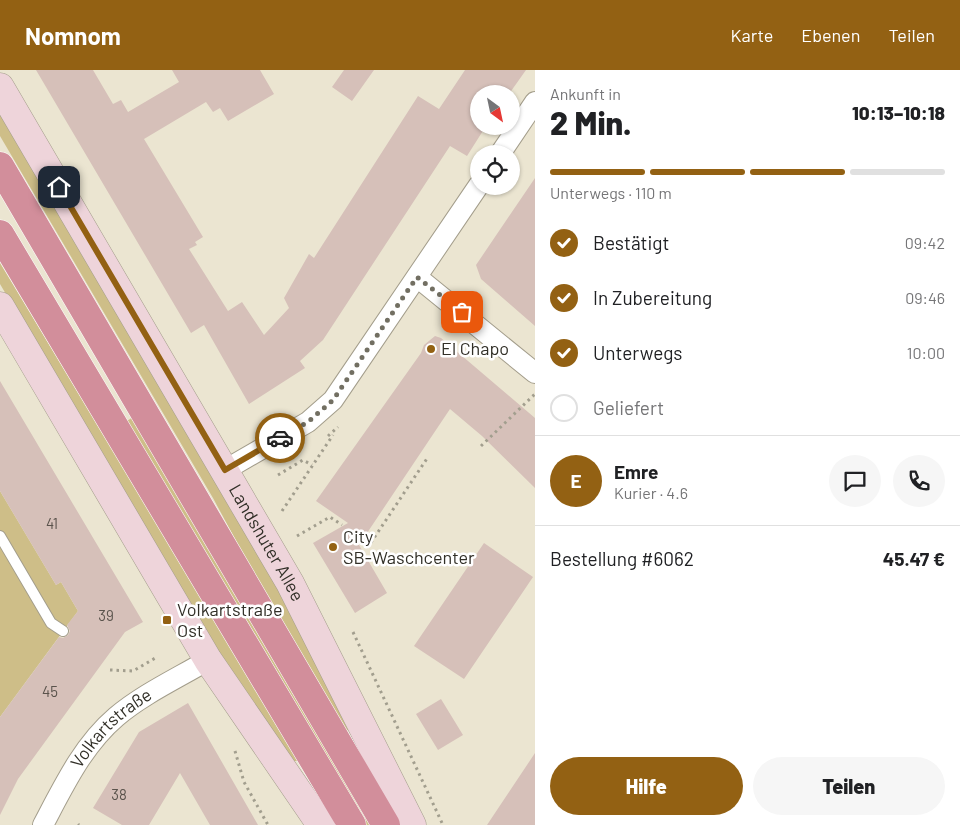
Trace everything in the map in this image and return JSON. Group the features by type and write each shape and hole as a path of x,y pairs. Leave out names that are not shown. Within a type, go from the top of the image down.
{"highway":[{"path":"0,166 386,825"},
{"path":"0,234 352,825"}],"main road":[{"name":"Landshuter Allee","path":"0,87 290,583 412,825"},
{"path":"0,306 208,660 321,825"}],"street":[{"path":"506,145 535,102"},
{"path":"225,470 308,422 321,412 341,388 472,195"},
{"path":"417,277 535,374"},
{"name":"Volkartstraße","path":"43,825 80,759 98,735 116,717 208,660"}],"lane":[{"path":"0,536 51,623 63,631"}],"path":[{"path":"481,446 535,393"},
{"path":"282,511 334,432"},
{"path":"350,530 370,544 428,458"},
{"path":"278,475 303,460 312,466"},
{"path":"297,536 330,517 342,525"},
{"path":"353,632 443,825"},
{"path":"110,670 133,672 157,657"},
{"path":"236,751 244,782 268,825"}],"shaded area":[{"path":"0,111 272,575 349,730 345,731 255,576 213,498 0,136"},
{"path":"0,263 298,758 297,761 294,761 219,655 0,284"},
{"path":"133,417 373,825 365,825 127,421"},
{"path":"0,491 56,585 61,582 78,611 0,717"}],"building":[{"path":"36,70 93,70 113,104 121,100 128,112 179,82 172,70 260,70 274,94 228,121 220,108 213,112 206,102 144,139 203,237 195,242 197,245 189,249 228,311 242,302 264,335 289,308 284,298 309,254 314,258 418,96 439,109 465,70 526,70 515,85 470,85 470,135 480,135 474,145 470,145 470,151 467,156 450,146 323,340 300,361 305,368 249,404 204,325 191,333"},
{"path":"344,70 374,70 352,101 332,87"},
{"path":"535,178 535,326 481,279 476,265"},
{"path":"435,336 441,338 535,418 535,488 482,436 450,409 359,545 387,593 355,613 313,543 348,523 316,501 421,353 424,345"},
{"path":"0,381 143,622 125,632 18,779 0,815 0,717 59,637 63,638 68,635 70,631 67,625 78,611 61,582 56,585 0,491"},
{"path":"484,543 533,577 464,679 414,646"},
{"path":"441,699 463,735 438,750 416,714"},
{"path":"188,703 258,825 210,825 180,773 149,825 122,825 93,808 139,732"},
{"path":"535,753 535,825 487,825"}],"way so far":[{"path":"280,438 308,422 333,400 417,277 462,312"}],"place":[{"name":"El Chapo","path":"431,349"},
{"name":"City SB-Waschcenter","path":"333,547"},
{"name":"Volkartstraße Ost","path":"167,620"}],"route":[{"path":"59,187 225,470 280,438"}]}
